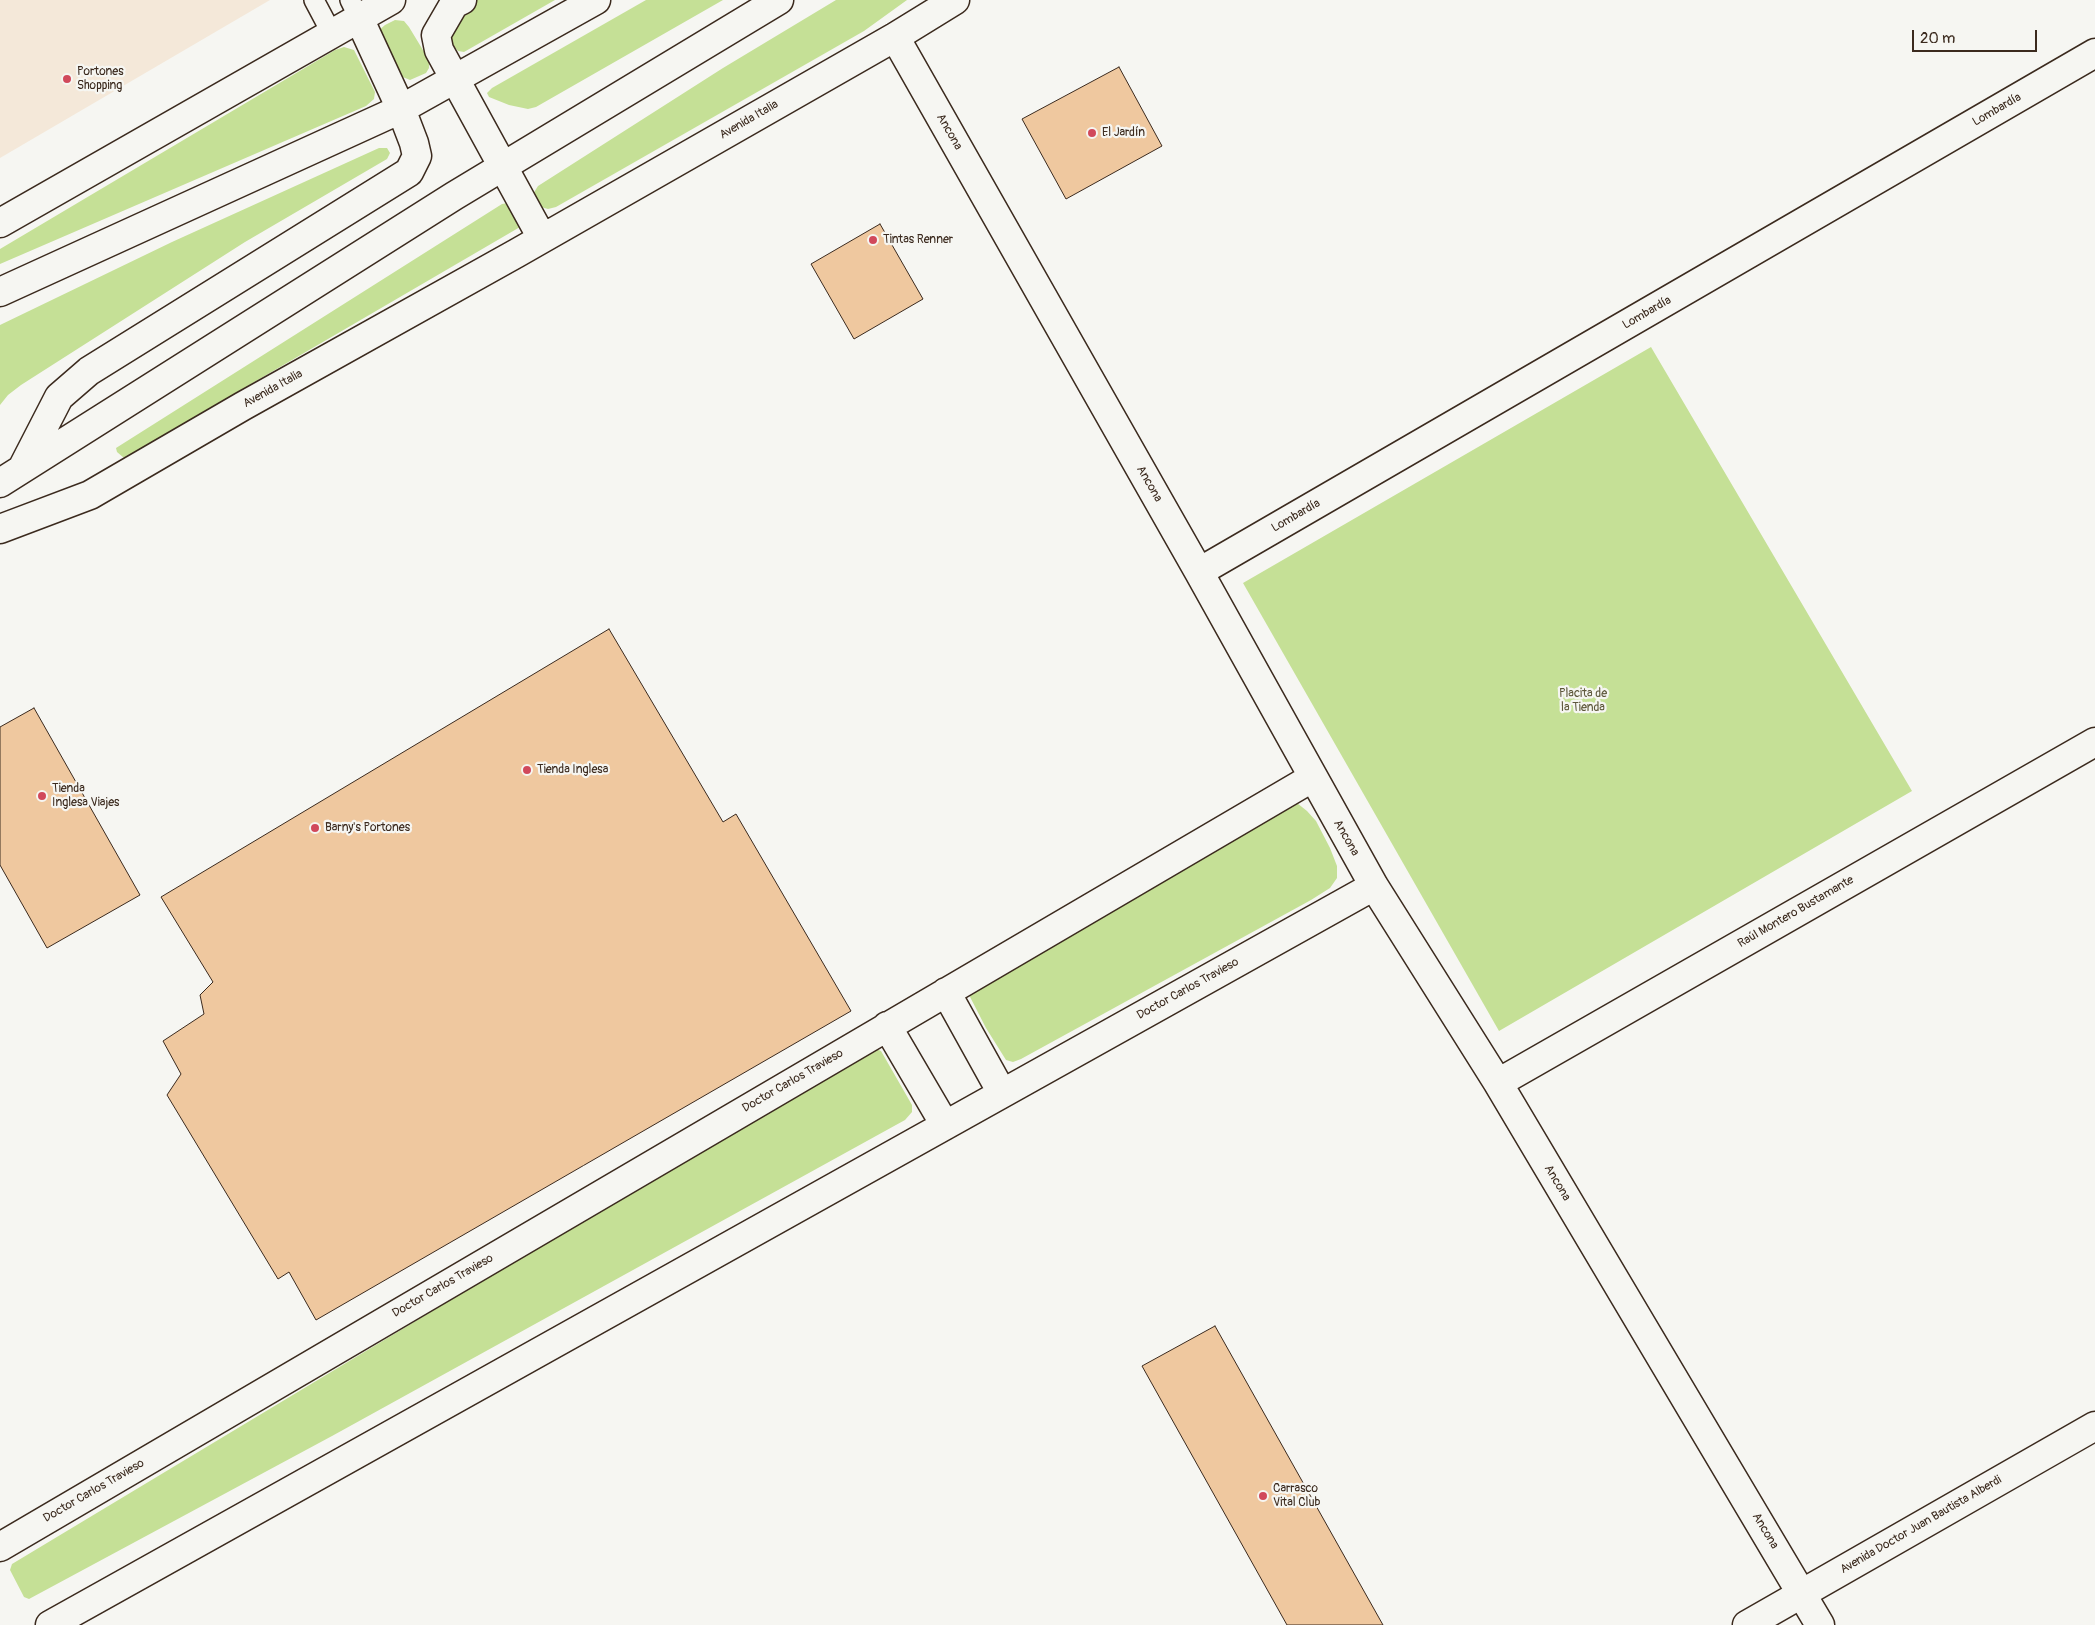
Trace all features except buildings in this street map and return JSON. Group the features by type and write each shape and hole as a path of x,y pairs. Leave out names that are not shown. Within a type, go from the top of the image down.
{"street":[{"path":"0,223 332,34 355,9 391,0"},
{"path":"462,0 454,4 436,35 439,50 542,238"},
{"path":"0,292 401,109 596,0"},
{"path":"0,483 503,166 779,0"},
{"name":"Avenida Italia","path":"0,529 90,495 251,401 517,253 895,37 955,0"},
{"path":"23,467 59,397 89,371 409,172 417,156 401,109 355,9"},
{"name":"Ancona","path":"895,37 1374,886 1498,1083 1820,1625"},
{"name":"Lombardía","path":"1198,572 2095,53"},
{"name":"Raúl Montero Bustamante","path":"1498,1083 2095,742"},
{"name":"Doctor Carlos Travieso","path":"0,1546 1312,778"},
{"name":"Doctor Carlos Travieso","path":"50,1625 1374,886"},
{"path":"946,992 1002,1093"},
{"path":"887,1026 945,1125"},
{"name":"Avenida Doctor Juan Bautista Alberdi","path":"1747,1625 2095,1426"}],"lane":[{"path":"314,0 332,34"}],"shaded area":[{"name":"Portones Shopping","path":"0,0 270,0 0,158"}],"green space":[{"path":"473,0 555,0 464,52 458,51 450,42 447,20"},
{"path":"646,0 723,0 536,107 528,109 509,105 489,97 487,93 492,88"},
{"path":"836,0 907,0 864,31 556,207 548,209 541,207 535,202 533,194 538,186 723,68"},
{"path":"395,20 404,21 429,60 429,68 426,73 410,80 398,75 377,32"},
{"path":"344,47 354,50 375,92 374,99 366,106 0,264 0,249 335,50"},
{"path":"379,148 387,148 390,153 387,159 245,242 21,385 8,395 0,405 0,325 172,242"},
{"path":"508,203 521,217 520,227 124,458 117,452 116,448 502,204"},
{"name":"Placita de la Tienda","path":"1651,347 1912,791 1499,1031 1243,583"},
{"path":"1286,802 1297,803 1307,811 1316,821 1330,848 1337,866 1337,878 1330,888 1021,1059 1013,1062 1006,1060 986,1028 968,993"},
{"path":"874,1048 881,1051 912,1105 912,1112 905,1120 332,1436 29,1599 24,1597 10,1570 12,1564 773,1106"}],"place":[{"name":"Portones Shopping","path":"67,79"},
{"name":"El Jardín","path":"1092,133"},
{"name":"Tintas Renner","path":"873,240"},
{"name":"Tienda Inglesa","path":"527,770"},
{"name":"Tienda Inglesa Viajes","path":"42,796"},
{"name":"Barny's Portones","path":"315,828"},
{"name":"Carrasco Vital Club","path":"1263,1496"}]}
